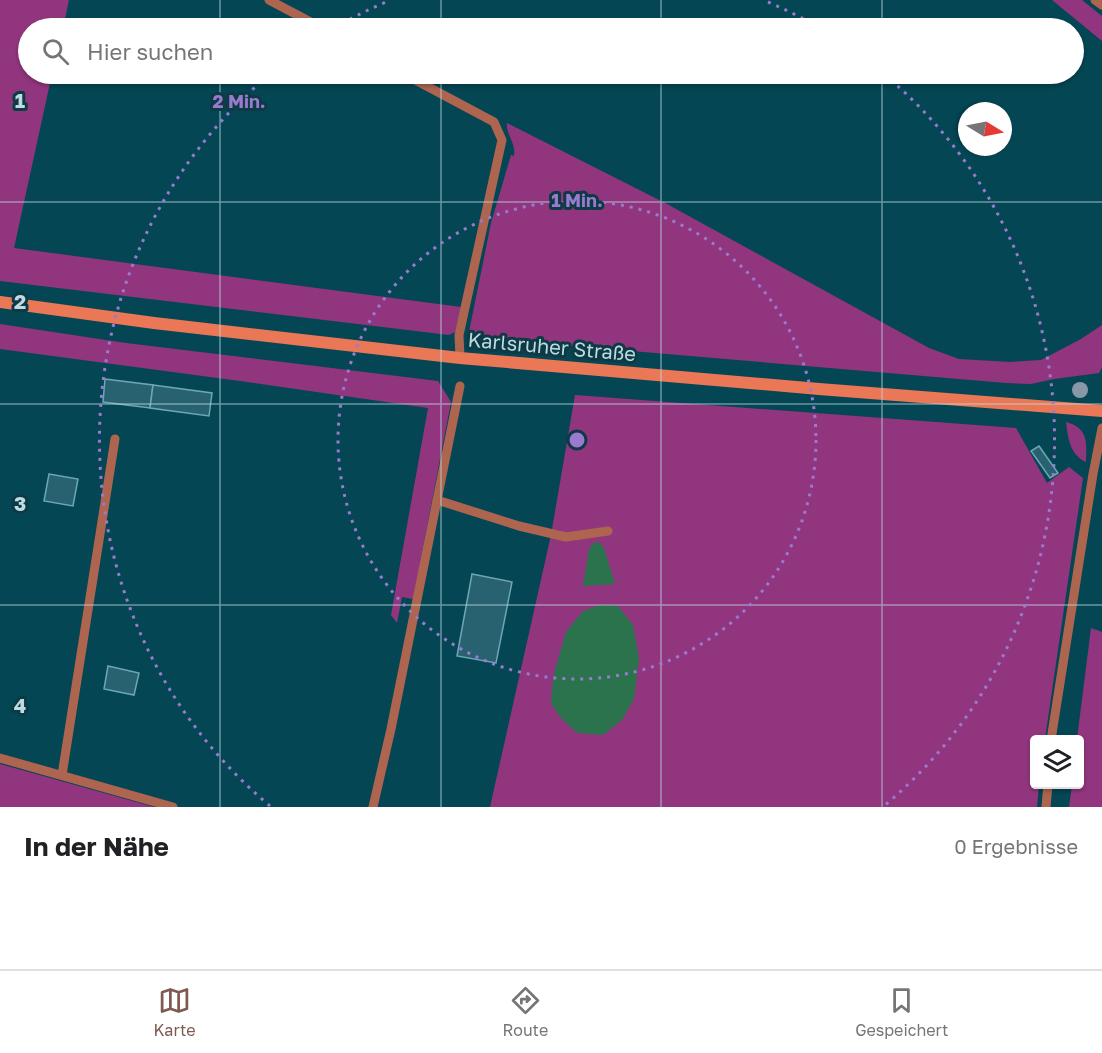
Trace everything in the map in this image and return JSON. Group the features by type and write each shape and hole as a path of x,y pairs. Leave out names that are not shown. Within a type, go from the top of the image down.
{"main road":[{"name":"Karlsruher Straße","path":"0,302 154,323 460,358 1102,411"}],"lane":[{"path":"269,0 303,18"},
{"path":"1095,0 1102,5"},
{"path":"423,84 494,122 502,140 459,335 460,358"},
{"path":"373,807 391,729 460,386"},
{"path":"1052,735 1102,428"},
{"path":"62,775 115,439"},
{"path":"437,500 519,526 566,537 608,531"},
{"path":"0,758 173,807"},
{"path":"1046,807 1048,789"}],"shaded area":[{"path":"0,0 69,0 65,18 18,18 18,84 50,84 14,248 461,307 455,332 449,335 0,281"},
{"path":"1052,0 1082,0 1102,16 1102,41 1084,26 1084,18 1074,18"},
{"path":"507,123 667,204 929,348 959,359 1010,362 1041,360 1102,325 1102,367 1099,373 1031,384 1006,383 468,337 491,223 511,155 514,156 514,147"},
{"path":"0,324 126,343 438,381 451,402 413,599 402,597 397,623 391,615 428,408 0,349"},
{"path":"575,395 1016,428 1047,483 1069,467 1083,478 1046,735 1030,735 1030,789 1039,789 1037,807 490,807 551,535"},
{"path":"1066,422 1079,428 1085,437 1086,462 1073,450"},
{"path":"599,542 604,548 615,584 583,586 589,549 593,543"},
{"path":"600,605 618,606 633,625 639,658 634,699 622,720 603,735 577,733 560,717 551,703 553,677 566,632 583,611"},
{"path":"1091,628 1102,632 1102,807 1069,807 1071,789 1084,789 1084,735 1078,735"},
{"path":"0,764 154,807 0,807"}],"building":[{"path":"105,379 153,385 150,408 103,402"},
{"path":"153,385 212,393 209,416 150,408"},
{"path":"1039,446 1058,473 1050,478 1031,451"},
{"path":"49,474 78,479 73,506 44,501"},
{"path":"472,574 512,582 496,663 457,656"},
{"path":"108,666 139,673 134,695 104,689"}]}
